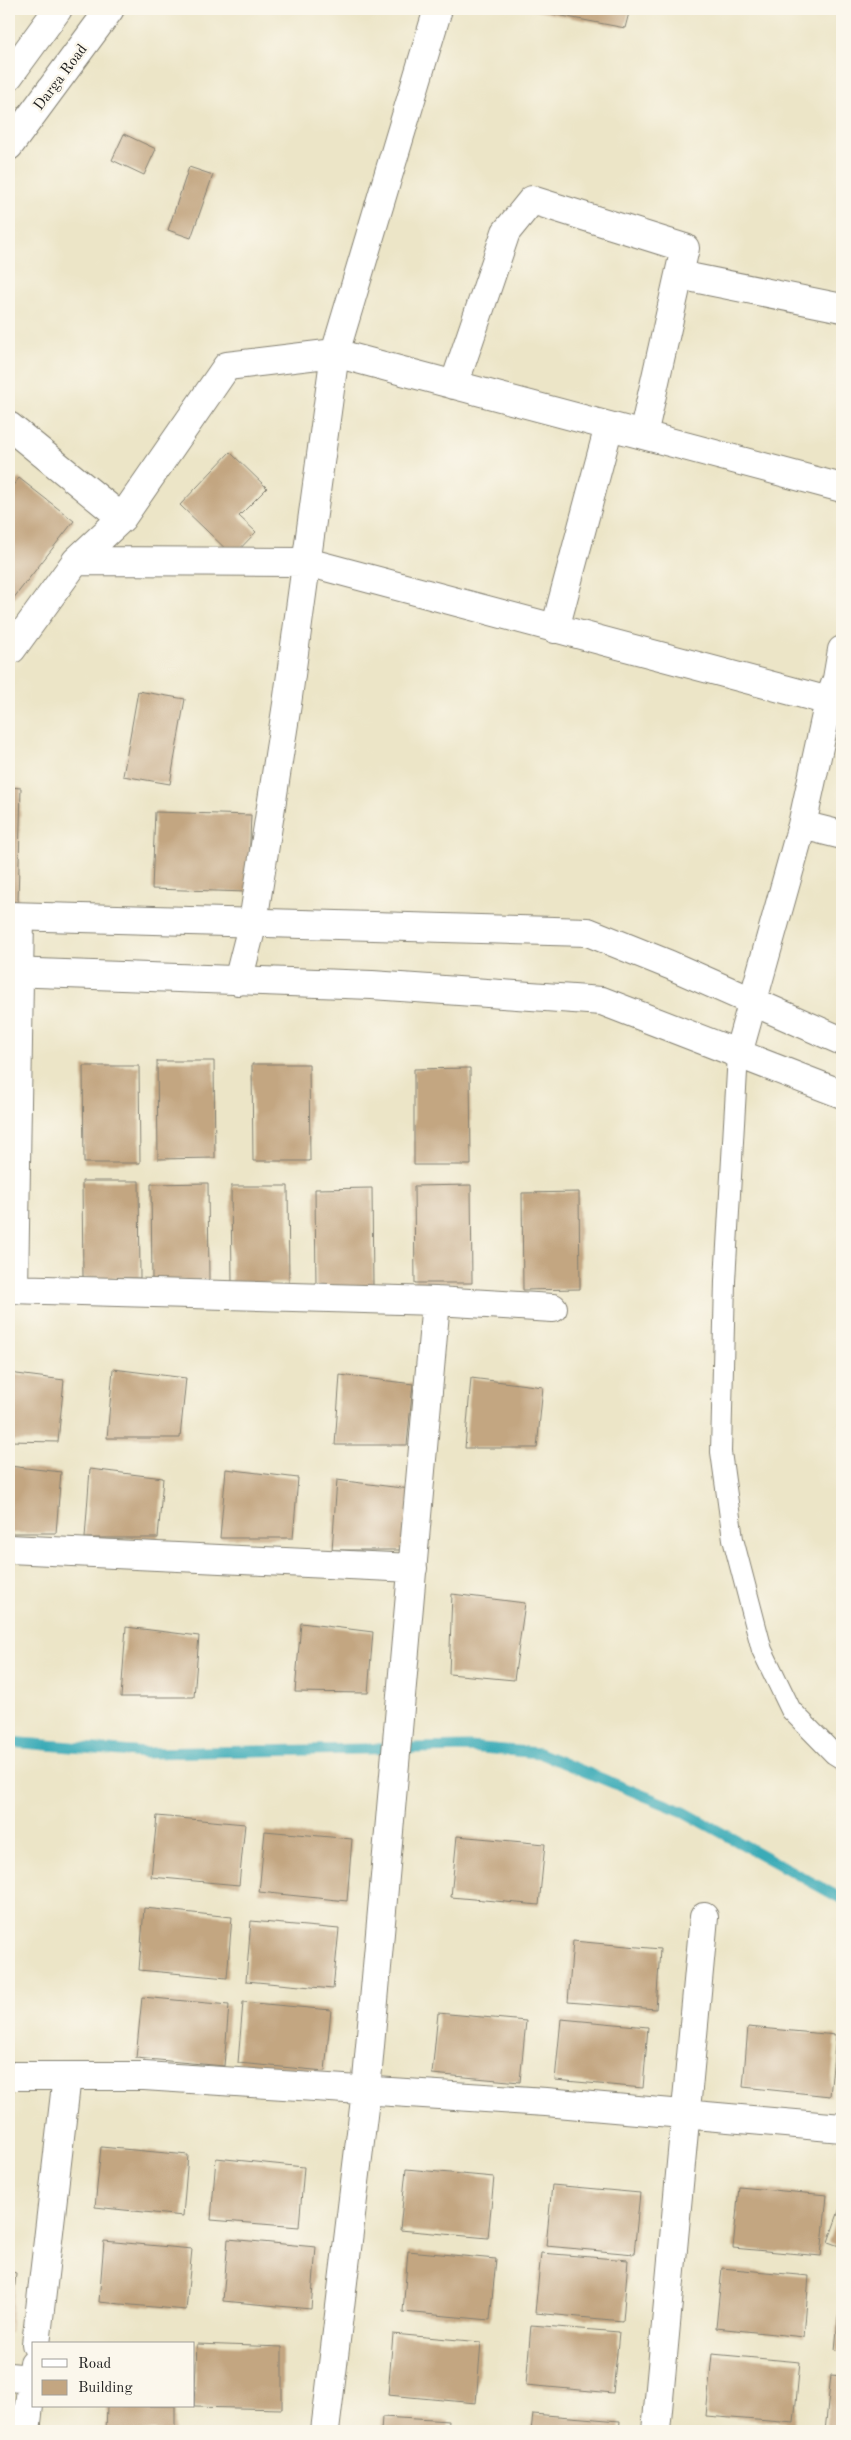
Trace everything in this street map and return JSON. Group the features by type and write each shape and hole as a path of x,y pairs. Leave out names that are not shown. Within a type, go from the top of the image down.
{"street":[{"path":"9,76 58,9"},
{"name":"Darga Road","path":"9,146 110,9"},
{"path":"238,981 253,922 307,562 335,353 438,9"},
{"path":"454,385 506,232 532,200 685,248 643,435"},
{"path":"679,276 842,308"},
{"path":"9,646 12,648 76,560 122,518 227,366 335,353 842,488"},
{"path":"9,426 122,518"},
{"path":"555,628 609,426"},
{"path":"76,560 307,562 555,628 836,687"},
{"path":"738,1054 802,825 836,687 842,650"},
{"path":"802,825 842,835"},
{"path":"553,1308 436,1301 11,1289 14,916 588,932 842,1041"},
{"path":"14,972 372,985 602,1001 842,1094"},
{"path":"325,2431 366,2090 436,1301"},
{"path":"9,1549 412,1568"},
{"path":"656,2431 684,2114 704,1917"},
{"path":"9,2076 144,2076 546,2102 842,2128"},
{"path":"36,2342 67,2076"},
{"path":"25,2373 26,2431"}],"lane":[{"path":"738,1054 725,1281 721,1452 733,1540 762,1650 791,1710 834,1754 842,1759"}],"building":[{"path":"526,9 630,9 625,28"},
{"path":"124,134 156,149 144,175 112,160"},
{"path":"189,167 213,175 191,238 168,230"},
{"path":"230,452 267,488 239,516 256,532 233,556 180,505"},
{"path":"19,478 74,521 9,604 9,490"},
{"path":"138,691 185,699 170,784 123,776"},
{"path":"9,787 21,788 18,902 9,902"},
{"path":"155,812 251,815 248,892 152,889"},
{"path":"157,1061 214,1061 215,1158 158,1159"},
{"path":"252,1064 309,1064 310,1161 253,1161"},
{"path":"83,1066 139,1066 140,1163 84,1163"},
{"path":"470,1068 471,1165 414,1165 414,1069"},
{"path":"82,1181 139,1181 140,1278 83,1278"},
{"path":"208,1183 209,1280 152,1281 151,1184"},
{"path":"471,1185 472,1283 415,1283 414,1186"},
{"path":"231,1186 288,1186 289,1283 232,1284"},
{"path":"372,1188 373,1286 316,1287 315,1189"},
{"path":"579,1192 580,1289 523,1290 522,1193"},
{"path":"113,1369 186,1378 180,1438 107,1438"},
{"path":"9,1373 64,1380 58,1442 9,1441"},
{"path":"340,1375 413,1384 407,1445 335,1445"},
{"path":"471,1378 543,1387 537,1448 465,1448"},
{"path":"9,1466 61,1472 56,1533 9,1533"},
{"path":"90,1469 163,1478 158,1538 85,1538"},
{"path":"226,1469 298,1478 293,1538 220,1538"},
{"path":"337,1480 410,1489 405,1550 332,1550"},
{"path":"452,1594 525,1603 514,1680 449,1674"},
{"path":"301,1623 373,1632 368,1693 295,1692"},
{"path":"126,1627 199,1636 194,1697 121,1697"},
{"path":"157,1816 245,1824 239,1885 151,1877"},
{"path":"265,1831 352,1839 347,1901 259,1892"},
{"path":"457,1836 545,1844 539,1905 451,1897"},
{"path":"144,1908 232,1917 227,1978 139,1970"},
{"path":"251,1921 339,1929 333,1989 246,1981"},
{"path":"573,1941 660,1949 656,2009 568,2002"},
{"path":"142,1997 229,2005 224,2066 136,2058"},
{"path":"243,2002 331,2010 325,2071 238,2063"},
{"path":"438,2013 526,2021 520,2082 432,2074"},
{"path":"561,2019 648,2027 643,2088 555,2080"},
{"path":"748,2027 836,2035 830,2096 743,2087"},
{"path":"101,2147 188,2155 183,2216 95,2207"},
{"path":"216,2158 304,2167 299,2227 211,2220"},
{"path":"406,2169 494,2177 488,2238 400,2230"},
{"path":"552,2185 640,2193 634,2254 546,2246"},
{"path":"739,2187 827,2195 821,2256 733,2248"},
{"path":"842,2202 842,2247 828,2242"},
{"path":"228,2239 316,2247 311,2309 223,2301"},
{"path":"104,2241 192,2249 186,2310 99,2302"},
{"path":"408,2251 496,2259 490,2320 403,2312"},
{"path":"541,2253 628,2260 623,2321 535,2313"},
{"path":"722,2268 809,2276 804,2337 716,2328"},
{"path":"9,2271 16,2273 10,2333 9,2333"},
{"path":"842,2289 842,2351 835,2350"},
{"path":"531,2325 619,2332 613,2393 526,2385"},
{"path":"393,2334 481,2342 476,2403 388,2395"},
{"path":"197,2344 282,2347 282,2409 195,2407"},
{"path":"712,2354 800,2362 794,2423 706,2416"},
{"path":"831,2375 842,2376 842,2431 825,2431"},
{"path":"107,2408 175,2408 175,2431 106,2431"},
{"path":"533,2414 620,2421 619,2431 531,2431"},
{"path":"382,2417 449,2421 448,2431 381,2431"}],"waterway":[{"path":"9,1742 146,1753 470,1747 539,1753 684,1812 842,1899"}]}
